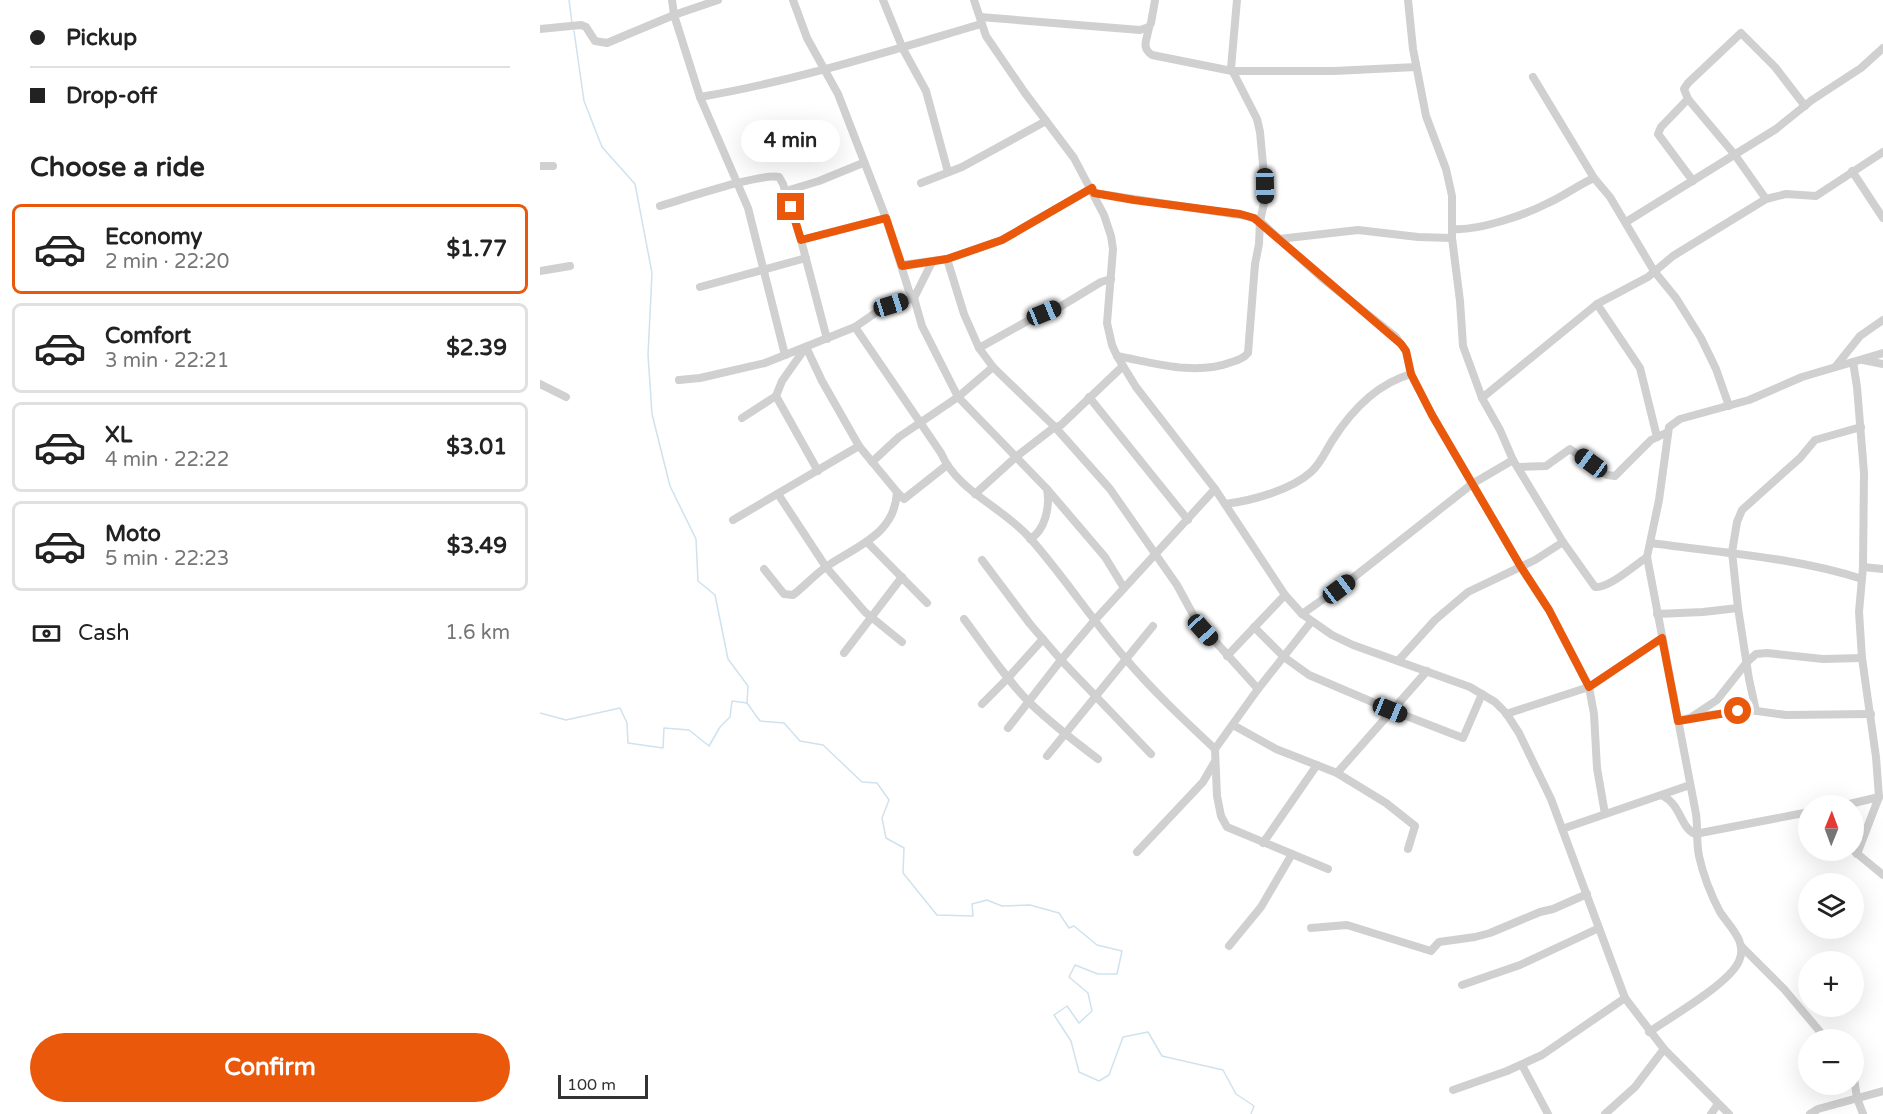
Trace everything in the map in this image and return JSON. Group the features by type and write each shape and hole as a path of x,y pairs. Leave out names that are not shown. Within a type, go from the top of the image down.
{"street":[{"path":"672,0 674,15 700,97 748,208 785,355"},
{"path":"540,29 581,25 586,27 595,41 607,43 674,15 718,0"},
{"path":"793,0 807,38 826,68 843,104 863,163 886,218 922,326 958,397 1047,489 1105,557 1124,588"},
{"path":"883,0 903,49 926,91 948,172"},
{"path":"974,0 987,36 1074,158 1093,190 1112,236 1107,323 1112,345 1136,387 1215,489 1285,595 1311,622 1353,645 1470,687 1495,702 1506,714 1538,770 1625,998 1664,1049 1729,1114"},
{"path":"1155,0 1145,44 1147,51 1152,55 1232,71 1334,71 1416,67"},
{"path":"1117,356 1201,369 1228,364 1246,356 1249,348 1260,221 1265,199 1260,132 1254,113 1232,71 1231,58 1237,0"},
{"path":"1408,0 1416,67 1426,116 1449,182 1463,346 1482,398 1515,464 1592,585 1597,588 1610,583 1647,557"},
{"path":"700,97 757,86 903,49 981,20 1132,31 1149,27"},
{"path":"1766,199 1735,155 1688,99 1684,86 1741,33 1775,68 1805,106"},
{"path":"1626,222 1776,129 1861,68 1883,48"},
{"path":"1533,77 1594,178 1602,186 1654,271 1676,298 1701,338 1716,369 1729,406"},
{"path":"1688,99 1661,127 1658,134 1693,181"},
{"path":"921,183 962,167 1046,121"},
{"path":"1482,398 1598,304 1648,277 1673,256 1766,199 1786,194 1816,196 1883,152"},
{"path":"786,191 819,181 863,163"},
{"path":"540,166 553,166"},
{"path":"1852,171 1883,218"},
{"path":"660,206 736,184 776,176 781,178 801,240 827,339"},
{"path":"1279,239 1358,231 1418,237 1453,233 1473,229 1548,204 1594,178"},
{"path":"902,266 947,259 1002,240 1093,190 1134,200 1240,214 1260,221 1322,278 1396,337 1406,351 1411,374 1432,415 1521,567 1554,618 1589,687 1594,714 1597,768 1605,814"},
{"path":"801,240 886,218"},
{"path":"700,287 806,258"},
{"path":"947,259 962,308 979,348 993,367 1056,427 1110,489 1156,553 1196,620 1258,689"},
{"path":"679,380 700,378 765,363 855,327 884,308 914,298 932,262"},
{"path":"540,270 570,266"},
{"path":"979,348 1031,319 1058,308 1101,282 1111,279"},
{"path":"1598,304 1640,368 1657,437"},
{"path":"1836,366 1860,336 1883,320"},
{"path":"855,327 960,482 1012,520 1030,538 1126,660 1170,707 1215,749 1215,785 1222,821 1227,827 1328,869"},
{"path":"742,418 777,396 782,381 806,347"},
{"path":"806,347 822,381 859,446 904,499 947,465"},
{"path":"1649,1032 1712,989 1732,972 1741,957 1741,946 1737,936 1720,911 1699,857 1698,833 1690,785 1647,557 1668,432 1672,423 1680,419 1729,406 1802,377 1883,353"},
{"path":"1858,361 1883,364"},
{"path":"1858,361 1864,473 1863,579 1859,612 1862,658 1871,714 1879,797 1864,831"},
{"path":"975,494 1017,456 1061,425 1123,366"},
{"path":"872,462 899,437 958,397 993,367"},
{"path":"1225,504 1256,498 1305,477 1321,462 1338,431 1360,406 1390,381 1411,374"},
{"path":"540,384 566,397"},
{"path":"777,396 818,471"},
{"path":"1089,397 1188,520"},
{"path":"1756,711 1738,608 1732,552 1737,522 1742,510 1800,458 1815,440 1861,427"},
{"path":"1302,614 1357,575 1472,484 1515,464 1546,466 1570,449 1613,477 1657,437 1668,432"},
{"path":"733,520 859,446"},
{"path":"1030,538 1036,536 1042,527 1047,507 1047,489"},
{"path":"1008,728 1094,621 1215,489"},
{"path":"764,569 782,592 790,596 796,593 826,567 877,534 896,508 897,492"},
{"path":"778,494 826,567 870,617 902,642"},
{"path":"867,542 927,603"},
{"path":"1398,661 1435,620 1468,592 1521,567 1563,542"},
{"path":"1651,543 1732,552 1817,566 1863,579"},
{"path":"982,560 1061,660 1151,754"},
{"path":"1863,567 1883,569"},
{"path":"844,653 902,578"},
{"path":"1227,656 1285,595"},
{"path":"1657,614 1738,608"},
{"path":"964,619 1029,702 1066,735 1098,759"},
{"path":"1215,749 1258,689 1311,622"},
{"path":"1047,756 1153,626"},
{"path":"1254,627 1284,657 1325,682 1463,738 1482,694"},
{"path":"1506,714 1589,687 1662,638"},
{"path":"982,704 1043,639"},
{"path":"1690,718 1717,700 1756,654 1767,653 1823,659 1862,658"},
{"path":"1337,773 1390,710 1427,671"},
{"path":"1678,721 1746,710 1786,715 1871,714"},
{"path":"1233,725 1276,749 1337,773 1386,803 1414,824 1415,829 1408,849"},
{"path":"1137,852 1203,782 1216,760"},
{"path":"1263,843 1317,765"},
{"path":"1562,829 1690,785"},
{"path":"1663,796 1673,802 1688,829 1698,833 1798,814"},
{"path":"1864,802 1879,797"},
{"path":"1229,946 1261,907 1292,854"},
{"path":"1864,859 1883,875"},
{"path":"1311,928 1347,924 1431,951 1439,942 1476,938 1587,894"},
{"path":"1462,985 1520,965 1599,928"},
{"path":"1741,946 1784,989 1818,1029"},
{"path":"1454,1090 1522,1065 1542,1055 1625,998"},
{"path":"1605,1114 1635,1087 1664,1049"},
{"path":"1522,1065 1548,1114"},
{"path":"1810,1114 1818,1109 1883,1091"},
{"path":"1857,1095 1863,1114"},
{"path":"1711,1114 1718,1104"}],"waterway":[{"path":"569,0 572,23"},
{"path":"574,31 584,101 602,147 635,184 652,273 648,355 652,414 670,486 696,539 698,581 715,595 728,659 748,686 747,703"},
{"path":"540,713 566,720 620,708 627,723 628,743 663,748 664,728 689,730 709,746 720,727 730,717 732,701 747,703 760,721 784,723 800,741 823,745 862,782 877,783 889,800 882,818 886,838 904,848 903,873 937,915 973,916 972,904 987,900 1002,906 1030,905 1059,913 1069,928 1074,926 1097,945 1122,951 1117,974 1098,974 1075,965 1069,977 1088,993 1092,1011 1079,1023 1067,1006 1054,1015 1071,1041 1079,1072 1099,1081 1109,1075 1123,1037 1148,1032 1162,1056 1223,1070 1236,1094 1254,1106 1251,1114"}],"route":[{"path":"791,207 801,240 886,218 902,266 947,259 1002,240 1092,188 1094,193 1240,214 1260,221 1322,278 1396,337 1406,351 1411,374 1432,415 1521,567 1549,610 1589,687 1662,638 1678,721 1738,711"}]}
